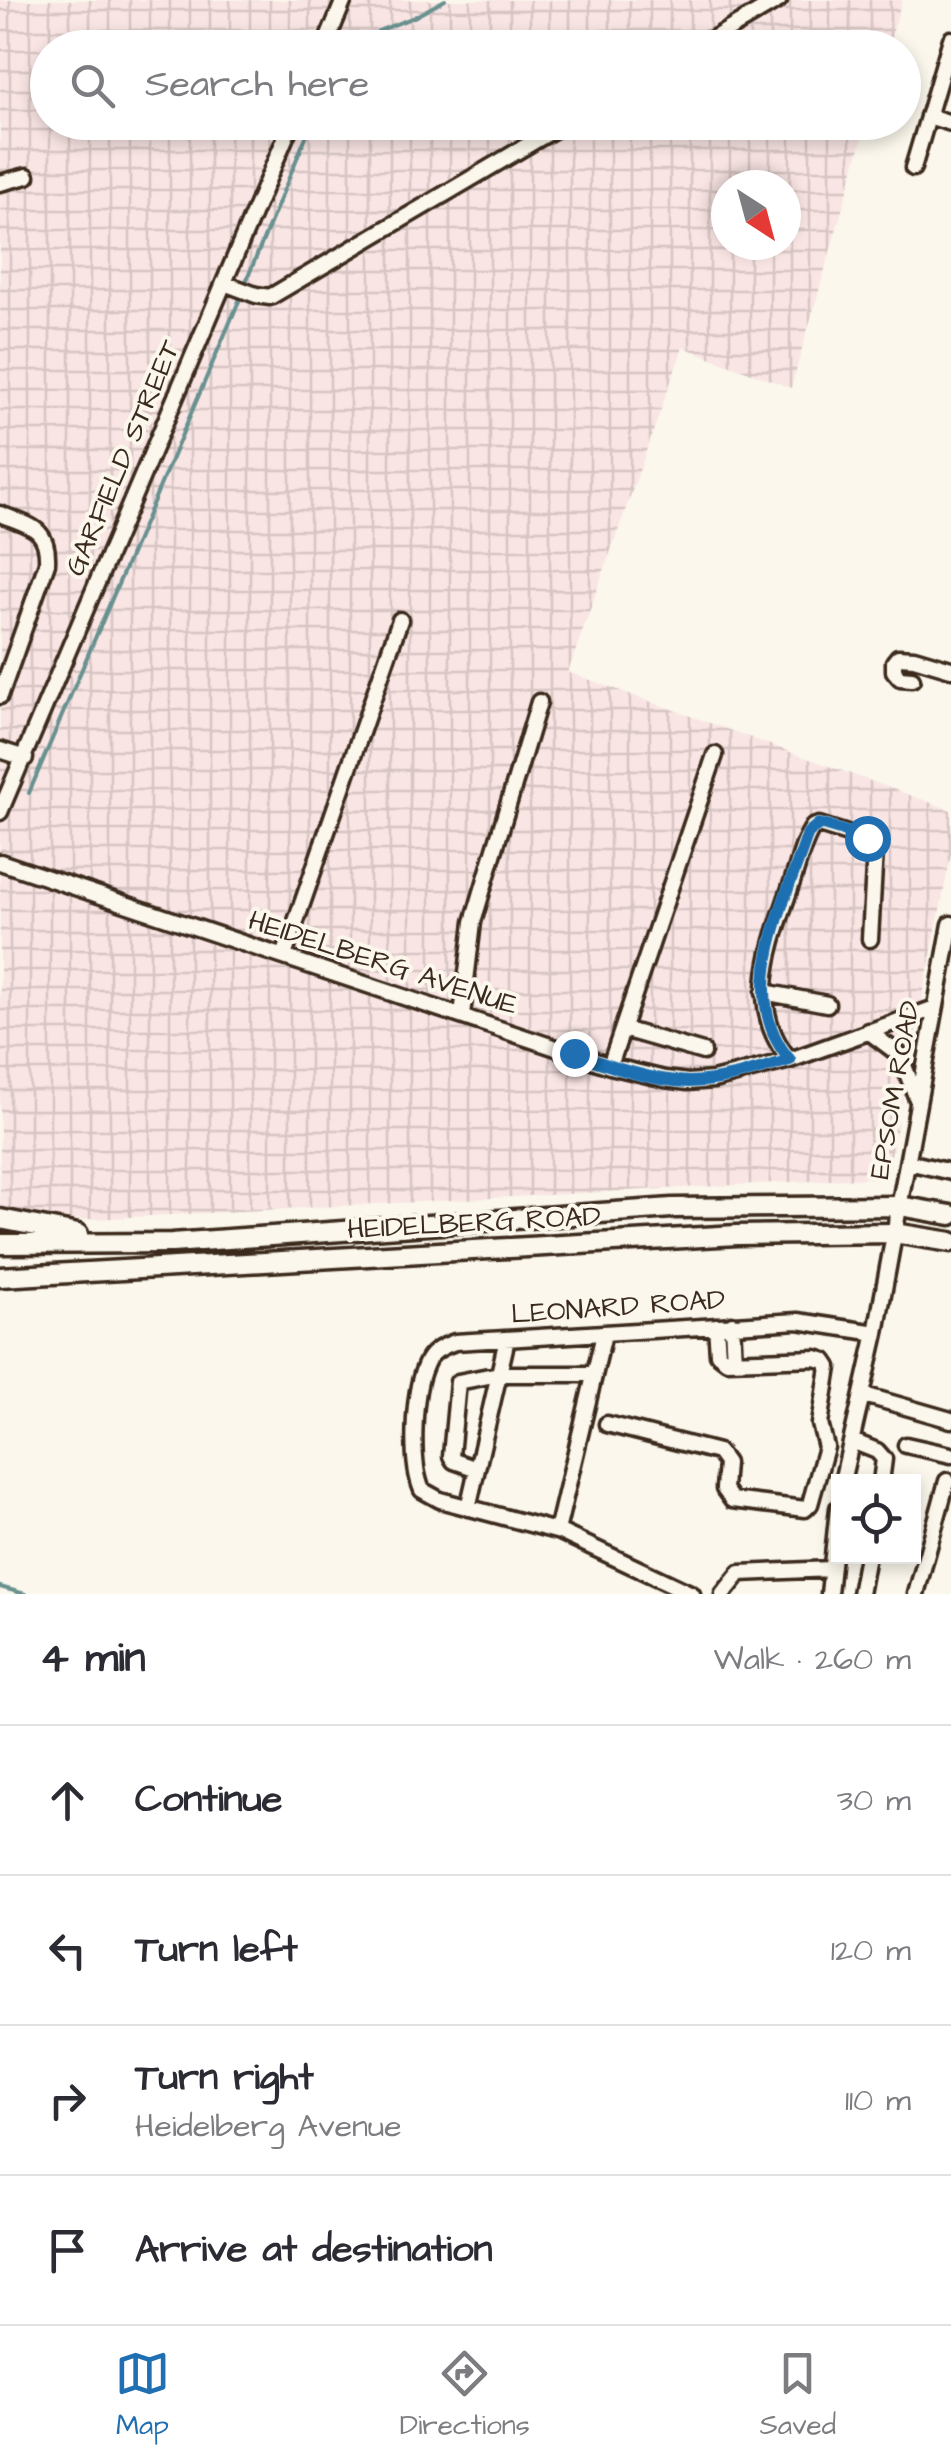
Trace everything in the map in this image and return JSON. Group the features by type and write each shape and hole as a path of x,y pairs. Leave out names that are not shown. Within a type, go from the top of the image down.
{"main road":[{"name":"HEIDELBERG ROAD","path":"0,1244 172,1244 672,1208 900,1206 951,1215"},
{"path":"0,1219 52,1231 172,1244"},
{"name":"HEIDELBERG ROAD","path":"0,1277 738,1235 894,1233 951,1242"}],"street":[{"path":"332,30 344,0"},
{"path":"728,30 779,0"},
{"path":"913,168 951,39"},
{"path":"928,116 951,123"},
{"name":"GARFIELD STREET","path":"0,812 284,140"},
{"path":"224,283 270,297 536,140"},
{"path":"0,183 28,176"},
{"path":"0,514 36,529 48,546 47,562 0,696"},
{"path":"284,956 400,620"},
{"path":"912,680 900,678 894,671 898,657 951,669"},
{"path":"462,1015 472,922 539,702"},
{"path":"0,750 25,758"},
{"path":"610,1066 715,755"},
{"path":"790,1060 769,1024 764,992 766,960 813,827 819,824 873,842 870,940"},
{"name":"HEIDELBERG AVENUE","path":"0,862 610,1066 688,1082 713,1080 790,1060 934,1008"},
{"name":"EPSOM ROAD","path":"844,1474 864,1395 951,924"},
{"path":"764,992 827,1004"},
{"path":"623,1030 702,1052"},
{"path":"868,1031 900,1055 917,1100"},
{"path":"908,1162 951,1172"},
{"name":"LEONARD ROAD","path":"468,1508 422,1490 413,1456 425,1364 432,1354 454,1342 798,1321 876,1333"},
{"path":"607,1424 718,1452 726,1463 724,1489 732,1500 805,1509 810,1504 826,1447 820,1424 829,1367 816,1358 734,1360 724,1325"},
{"path":"556,1531 604,1334"},
{"path":"506,1339 468,1508 556,1531 692,1594"},
{"path":"477,1470 451,1456 457,1388 463,1379 499,1374 593,1374"},
{"path":"864,1395 951,1420"},
{"path":"852,1441 884,1459 882,1474"},
{"path":"906,1445 951,1455"},
{"path":"916,1594 947,1480"},
{"path":"828,1594 831,1562"},
{"path":"860,1594 866,1564"},
{"path":"723,1594 740,1573 830,1570"}],"shaded area":[{"path":"0,0 902,0 893,30 30,30 30,140 862,140 791,388 683,347 568,672 951,810 951,854 887,1177 0,1224"}],"waterway":[{"path":"381,30 445,0"},
{"path":"245,284 305,140"},
{"path":"29,793 242,294"},
{"path":"0,1587 25,1594"}],"route":[{"path":"574,1053 636,1073 688,1082 713,1080 790,1060 769,1024 764,992 766,960 808,833 819,824 867,838"}]}
